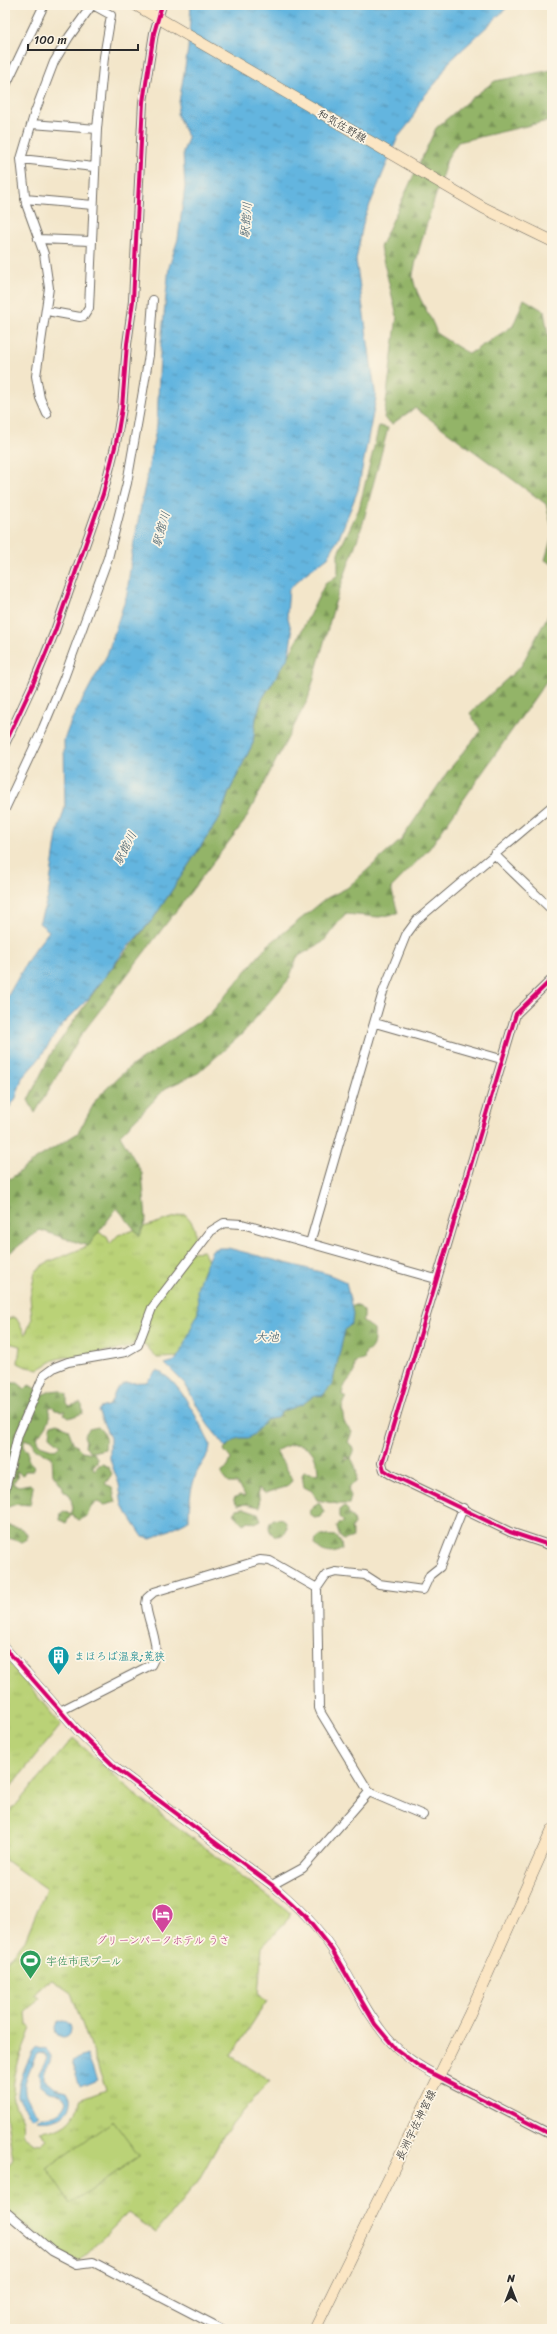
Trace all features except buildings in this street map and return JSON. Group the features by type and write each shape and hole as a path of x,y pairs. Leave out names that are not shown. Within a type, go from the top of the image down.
{"main road":[{"name":"和気佐野線","path":"136,5 490,211 552,241"},
{"name":"長洲宇佐神宮線","path":"315,2329 440,2077 552,1830"}],"street":[{"path":"5,87 44,5"},
{"path":"46,414 40,398 36,376 50,288 46,265 25,198 20,160 54,62 69,37 92,5 111,15 104,57 97,129 87,312 84,316 80,317 47,311"},
{"path":"5,744 34,684 56,632 103,494 116,443 122,408 127,344 133,301 143,102 162,5"},
{"path":"32,124 97,129"},
{"path":"20,160 94,167"},
{"path":"25,198 93,205"},
{"path":"38,239 91,241"},
{"path":"5,809 61,685 108,558 127,483 149,354 153,300"},
{"path":"310,1243 374,1023 389,976 411,926 552,806"},
{"path":"494,854 552,910"},
{"path":"552,979 518,1010 501,1059 382,1466 390,1474 464,1508 510,1532 552,1546"},
{"path":"374,1023 501,1059"},
{"path":"5,1490 18,1435 44,1376 55,1367 68,1362 126,1352 134,1348 140,1342 152,1308 215,1227 224,1223 237,1223 436,1278"},
{"path":"423,1815 369,1792 319,1708 317,1588 326,1575 336,1572 365,1575 379,1584 423,1590 430,1575 440,1567 464,1508"},
{"path":"60,1711 151,1665 153,1659 154,1638 146,1604 147,1598 154,1592 260,1560 270,1561 317,1588"},
{"path":"5,1648 93,1747 117,1769 272,1885 295,1905 322,1935 370,2016 387,2040 414,2064 552,2135"},
{"path":"272,1885 303,1868 369,1792"},
{"path":"5,2211 52,2251 77,2264 93,2262 222,2329"}],"green space":[{"path":"552,70 552,120 458,142 448,157 422,240 413,278 418,293 437,334 469,354 513,326 524,299 544,311 552,357 552,528 546,504 415,408 392,424 384,418 397,316 380,247 436,128 469,100 495,81"},
{"path":"379,426 388,428 363,523 335,603 308,699 244,822 81,1035 35,1113 28,1100 52,1052 104,978 153,919 220,817 229,792 253,743 256,718 262,699 289,656 325,584 338,575 338,553 359,509"},
{"path":"552,536 552,564 545,560"},
{"path":"552,608 552,673 429,849 391,888 398,913 379,917 345,914 323,942 297,957 289,979 242,1034 198,1073 166,1088 120,1135 142,1173 146,1219 140,1236 117,1208 88,1246 40,1230 5,1256 5,1175 10,1179 36,1159 78,1133 97,1098 127,1069 210,1014 267,946 327,898 347,888 401,840 448,771 481,731 470,713 521,666"},
{"path":"185,1214 192,1223 195,1232 191,1252 203,1251 211,1267 209,1281 184,1357 157,1358 136,1334 136,1342 127,1348 56,1359 39,1369 26,1367 18,1363 20,1346 9,1343 5,1334 5,1326 7,1320 13,1317 17,1319 25,1335 32,1320 30,1297 35,1272 46,1263 88,1246 98,1232 107,1236 110,1244 118,1235"},
{"path":"354,1305 358,1305 364,1311 364,1318 362,1321 374,1330 374,1338 371,1349 365,1353 364,1360 355,1362 354,1374 343,1389 342,1395 346,1398 342,1408 344,1422 352,1432 348,1442 353,1449 351,1458 357,1475 356,1482 350,1486 348,1490 351,1496 349,1504 338,1504 317,1500 312,1491 304,1487 302,1475 304,1472 318,1474 315,1457 306,1447 300,1445 293,1444 276,1451 292,1481 286,1487 265,1493 258,1488 260,1507 246,1504 238,1505 234,1501 234,1498 240,1495 244,1497 245,1495 236,1483 228,1483 222,1476 222,1471 228,1467 231,1459 224,1450 227,1443"},
{"path":"5,1378 12,1383 18,1383 25,1389 29,1385 40,1391 42,1395 51,1391 60,1390 67,1394 67,1403 70,1406 80,1403 82,1405 83,1413 69,1418 64,1414 66,1411 55,1410 53,1407 49,1408 50,1415 48,1423 44,1430 38,1435 37,1441 40,1445 55,1450 61,1445 50,1436 51,1425 58,1423 68,1429 73,1442 82,1451 93,1453 97,1458 97,1463 93,1466 94,1470 99,1465 103,1464 109,1468 112,1474 105,1484 112,1487 116,1502 105,1505 97,1502 91,1507 87,1516 79,1520 71,1515 73,1508 70,1495 63,1491 63,1487 53,1474 52,1457 34,1448 32,1442 24,1439 24,1448 28,1451 28,1460 34,1466 33,1471 25,1471 23,1475 16,1471 18,1478 12,1483 19,1486 30,1484 33,1487 30,1505 17,1504 5,1508"},
{"path":"98,1427 103,1432 105,1437 105,1449 92,1452 85,1446 86,1441 84,1436 89,1429"},
{"path":"319,1502 324,1512 321,1517 314,1518 310,1513 312,1507"},
{"path":"344,1506 348,1510 349,1515 353,1518 354,1525 351,1527 353,1537 344,1540 340,1537 337,1527 339,1523 344,1522 339,1517 339,1510"},
{"path":"243,1508 258,1513 261,1520 255,1523 249,1521 243,1524 234,1514 237,1509"},
{"path":"64,1511 71,1515 66,1523 60,1520 61,1513"},
{"path":"278,1518 284,1521 287,1527 284,1533 278,1536 272,1533 269,1527 272,1521"},
{"path":"5,1525 23,1529 27,1535 26,1540 22,1542 5,1537"},
{"path":"321,1535 336,1536 341,1543 342,1549 331,1553 320,1550 315,1544 316,1539"},
{"path":"5,1657 61,1725 5,1794"},
{"path":"73,1738 142,1800 290,1914 289,1918 262,1947 258,1995 267,2001 231,2056 270,2080 225,2133 198,2181 156,2232 128,2213 79,2261 61,2255 5,2209 5,2172 13,2159 5,2108 8,2042 5,2041 5,1964 25,1940 46,1889 5,1860 5,1818","holes":["52,1980 71,1993 106,2090 79,2100 75,2114 67,2124 55,2129 40,2132 47,2139 41,2144 34,2143 23,2135 23,2122 15,2105 13,2091 18,2064 31,2028 27,2025 26,2013 39,1998 34,1995 44,1983"]},
{"path":"113,2121 139,2156 71,2204 47,2168"}],"water":[{"name":"駅館川","path":"191,5 510,5 448,63 439,79 420,101 411,121 398,137 364,219 356,260 376,398 358,490 339,538 328,557 305,574 289,589 287,614 292,633 289,656 262,699 256,718 253,743 229,792 220,817 153,919 126,949 88,999 62,1025 39,1059 22,1078 16,1098 5,1114 5,1001 32,953 49,931 39,923 48,897 57,834 65,807 64,740 71,721 107,655 127,594 132,552 157,424 160,353 169,267 178,239 185,187 183,152 188,138 177,114 188,49"},
{"name":"大池","path":"217,1248 228,1248 328,1274 346,1282 353,1314 352,1323 345,1330 332,1385 323,1395 312,1397 303,1404 283,1411 275,1418 266,1420 254,1434 248,1438 238,1438 226,1447 208,1425 185,1384 165,1364 175,1361 183,1348 198,1312 197,1290 200,1279 212,1250"},
{"path":"157,1371 173,1383 181,1392 210,1444 210,1449 193,1483 190,1498 189,1520 151,1539 143,1537 122,1505 119,1484 110,1460 110,1438 98,1411 100,1408 110,1405 116,1390 125,1383 146,1382"},
{"path":"63,2021 70,2026 71,2029 66,2036 63,2037 56,2032 55,2029 60,2022"},
{"path":"37,2048 47,2050 51,2056 44,2079 55,2088 67,2091 70,2097 70,2104 65,2114 55,2119 37,2120 41,2116 56,2114 62,2109 66,2102 62,2094 49,2092 40,2085 39,2073 47,2058 44,2054 39,2053 36,2055 26,2079 25,2086 27,2099 39,2114 33,2118 18,2096 19,2085 24,2070"},
{"path":"87,2055 97,2080 80,2087 71,2061"}],"cycle path":[{"path":"5,744 33,684 55,631 103,494 116,443 122,408 127,344 133,301 143,102 154,33 162,5"},
{"path":"552,979 516,1014 382,1463 384,1470 390,1474 510,1532 552,1546"},
{"path":"5,1648 78,1731 117,1769 272,1885 304,1915 332,1950 375,2024 396,2049 420,2067 552,2135"}],"place":[{"name":"まほろば温泉;菟狭","path":"58,1676"},
{"name":"グリーンパークホテル うさ","path":"163,1934"},
{"name":"宇佐市民プール","path":"31,1980"}]}
